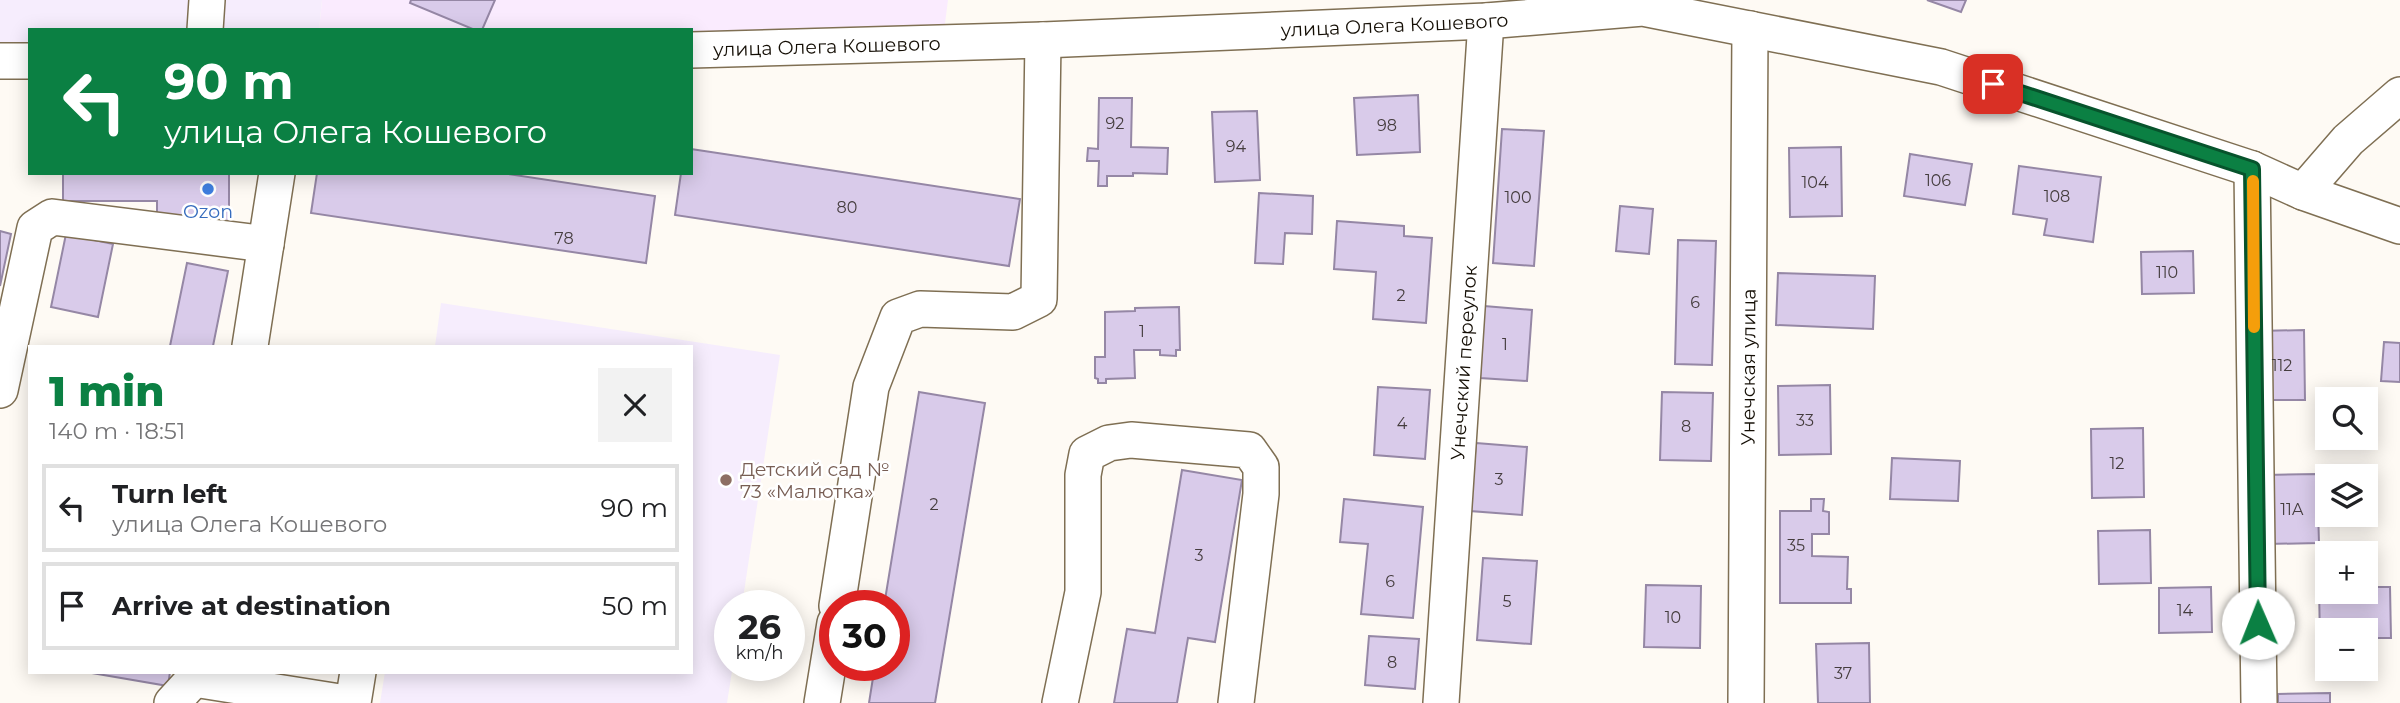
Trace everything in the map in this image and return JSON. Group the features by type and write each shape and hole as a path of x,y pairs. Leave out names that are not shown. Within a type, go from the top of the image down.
{"street":[{"path":"205,28 207,0"},
{"name":"улица Олега Кошевого","path":"693,51 1043,40 1486,21 1644,4 1750,29 1941,67 2252,169 2303,192 2400,226"},
{"name":"Унечский переулок","path":"1441,703 1486,21"},
{"name":"Унечская улица","path":"1746,703 1750,29"},
{"path":"839,590 871,387 898,317 920,309 1013,312 1039,299 1043,40"},
{"path":"0,61 28,61"},
{"path":"2303,192 2348,140 2400,95"},
{"path":"2252,169 2259,703"},
{"path":"250,345 276,175"},
{"path":"0,390 7,334 34,228 52,217 266,244"},
{"path":"1060,703 1083,592 1083,475 1087,454 1109,443 1131,440 1249,450 1261,467 1261,494 1236,703"},
{"path":"353,703 358,674"},
{"path":"822,703 826,681"},
{"path":"187,685 346,703"}],"shaded area":[{"path":"0,0 322,0 319,28 28,28 28,43 0,43"},
{"path":"322,0 948,0 943,39 693,41 693,28 319,28"},
{"name":"Детский сад № 73 «Малютка»","path":"441,303 780,355 744,590 714,590 714,681 730,681 727,703 380,703 385,674 693,674 693,345 435,345"}],"building":[{"path":"411,0 495,0 483,28 470,28 410,3"},
{"path":"1927,0 1966,0 1961,12"},
{"path":"1418,95 1420,152 1357,155 1354,98"},
{"path":"1099,98 1132,98 1131,147 1168,148 1167,174 1133,173 1133,176 1107,176 1107,186 1098,186 1099,161 1087,161 1088,148 1098,149"},
{"path":"1257,111 1260,180 1215,182 1212,112"},
{"path":"1502,129 1544,131 1534,266 1493,263"},
{"path":"1841,147 1842,216 1790,217 1789,148"},
{"path":"693,149 1020,199 1009,266 675,215 681,175 693,175"},
{"path":"1910,154 1972,164 1965,205 1904,196"},
{"path":"2019,166 2101,177 2093,242 2044,235 2047,219 2013,214"},
{"path":"63,175 229,175 229,221 157,221 157,201 63,201"},
{"path":"317,175 515,175 655,196 646,263 311,213"},
{"path":"1259,193 1313,196 1312,234 1285,233 1283,264 1255,263"},
{"path":"1620,206 1653,209 1649,254 1616,251"},
{"path":"1337,221 1404,226 1404,236 1432,238 1426,323 1373,319 1376,272 1334,269"},
{"path":"0,231 11,234 0,286"},
{"path":"66,234 113,244 98,317 51,307"},
{"path":"1678,240 1716,241 1712,365 1675,364"},
{"path":"2193,251 2194,293 2142,294 2141,252"},
{"path":"187,263 228,271 213,345 170,345"},
{"path":"1778,273 1875,276 1873,329 1776,325"},
{"path":"1484,306 1532,310 1527,381 1480,378"},
{"path":"1179,307 1180,350 1176,350 1176,356 1160,355 1160,350 1134,350 1135,378 1106,379 1106,383 1098,383 1095,378 1095,357 1105,357 1105,312"},
{"path":"2304,330 2305,400 2260,400 2259,331"},
{"path":"2384,342 2400,343 2400,382 2381,381"},
{"path":"1830,385 1831,454 1779,455 1778,386"},
{"path":"1378,387 1430,390 1425,459 1374,455"},
{"path":"919,392 985,403 935,703 869,703 872,681 910,681 910,590 887,590"},
{"path":"1662,392 1713,393 1711,461 1660,460"},
{"path":"2143,428 2144,497 2092,498 2091,429"},
{"path":"1476,443 1527,447 1522,515 1470,511"},
{"path":"1892,458 1960,461 1958,501 1890,499"},
{"path":"1182,470 1242,480 1215,642 1188,638 1177,703 1114,703 1127,629 1155,633"},
{"path":"2315,474 2315,527 2319,527 2319,541 2267,544 2266,475"},
{"path":"1344,499 1423,507 1413,618 1361,614 1368,544 1340,542"},
{"path":"1811,499 1824,499 1823,511 1829,512 1829,534 1812,534 1812,556 1848,557 1847,589 1851,589 1851,603 1780,603 1780,511 1811,511"},
{"path":"2150,530 2151,583 2099,584 2098,531"},
{"path":"1483,558 1537,561 1531,644 1477,640"},
{"path":"1646,585 1701,586 1700,648 1644,647"},
{"path":"2211,587 2212,632 2159,633 2159,588"},
{"path":"2378,587 2390,587 2391,638 2378,638 2378,618 2320,618 2319,604 2378,604"},
{"path":"1369,636 1419,639 1415,689 1365,685"},
{"path":"1869,643 1870,703 1818,703 1816,644"},
{"path":"98,674 170,674 168,686"},
{"path":"2330,693 2330,703 2278,703 2278,694"}],"slow traffic":[{"path":"2253,181 2254,327"}],"place":[{"name":"Ozon","path":"208,189"},
{"name":"Детский сад № 73 «Малютка»","path":"726,480"}],"route":[{"path":"1993,84 2252,169 2258,623"}]}
